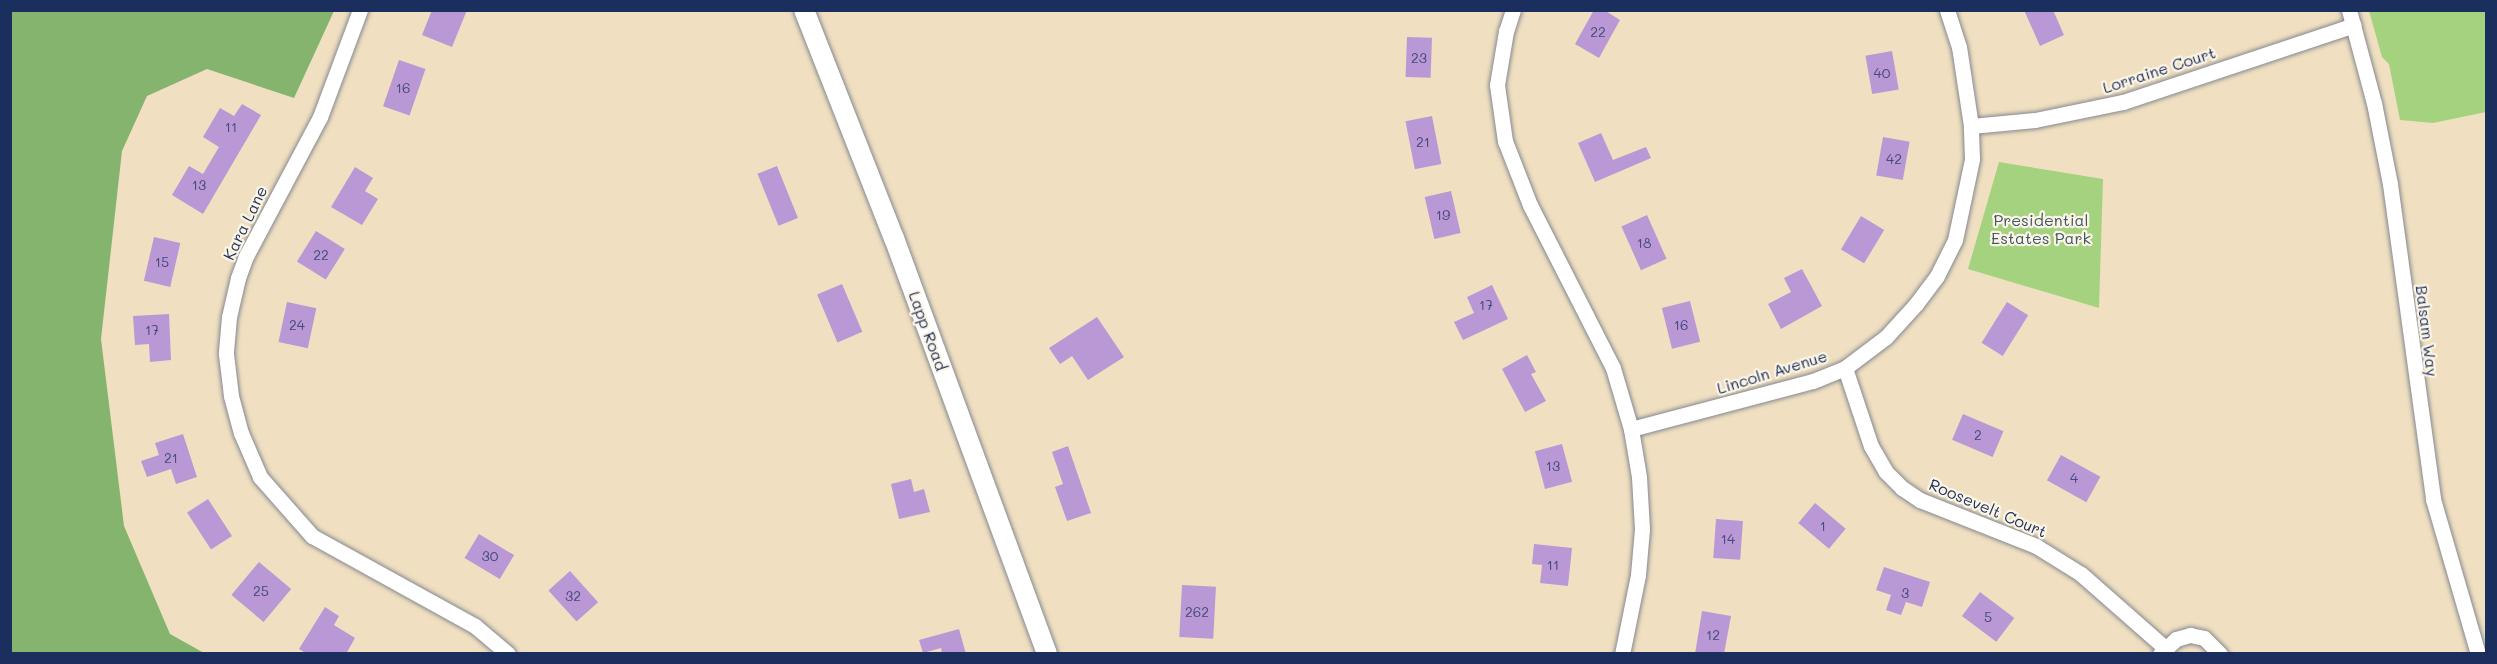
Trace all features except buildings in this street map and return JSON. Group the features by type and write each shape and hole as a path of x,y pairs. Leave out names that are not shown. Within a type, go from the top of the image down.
{"street":[{"name":"Kara Lane","path":"360,10 320,117 246,256 238,278 229,316 226,354 231,396 241,433 260,477 312,536 475,626 508,654"},
{"name":"Lapp Road","path":"804,10 894,238 1047,654"},
{"path":"1513,10 1506,31 1497,85 1505,141 1530,205 1613,368 1631,429 1639,477 1642,529 1635,594 1622,654"},
{"name":"Lincoln Avenue","path":"1631,429 1813,381 1845,368 1886,337 1916,304 1937,276 1955,240 1964,206 1972,159 1971,126 1959,47 1947,10"},
{"name":"Lorraine Court","path":"1971,126 2035,120 2123,102 2351,18"},
{"name":"Balsam Way","path":"2351,18 2390,184 2433,499 2478,654"},
{"name":"Roosevelt Court","path":"1845,368 1871,446 1886,472 1902,488 1920,500 2036,546 2081,574 2162,650 2176,639 2190,635 2204,638 2220,654"}],"green space":[{"path":"10,11 334,11 294,98 207,69 147,96 122,151 101,339 124,526 170,634 204,653 11,653"},
{"path":"2369,11 2486,11 2486,112 2433,123 2400,120 2389,64 2382,57"},
{"name":"Presidential Estates Park","path":"1999,162 2103,179 2099,308 1968,269"}]}
